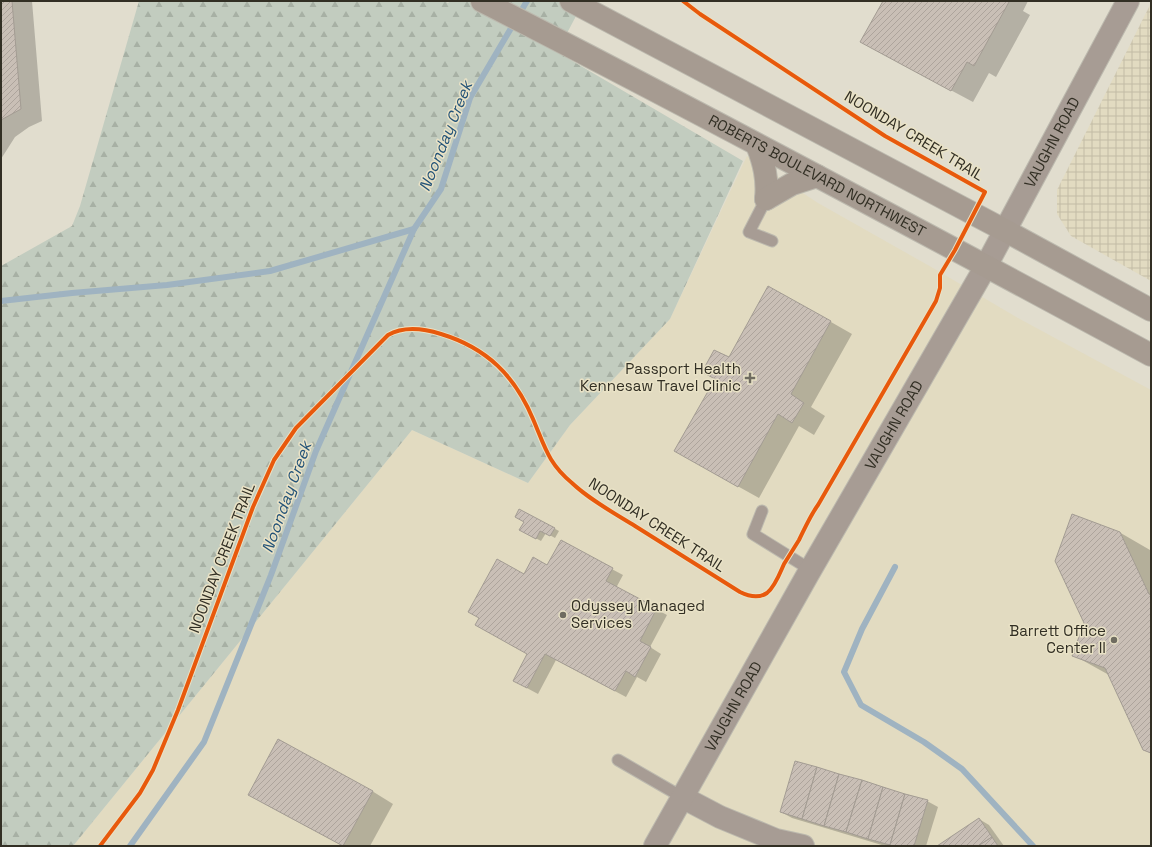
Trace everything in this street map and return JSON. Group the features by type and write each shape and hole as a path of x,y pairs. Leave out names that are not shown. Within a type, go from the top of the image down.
{"street":[{"name":"ROBERTS BOULEVARD NORTHWEST","path":"482,1 817,176 1151,355"},
{"name":"VAUGHN ROAD","path":"654,846 1006,231 1128,1"},
{"path":"576,4 1006,231 1151,310"},
{"path":"757,145 766,174 766,198"},
{"path":"766,198 792,184 817,176"},
{"path":"682,797 727,820 776,840 803,846"}],"lane":[{"path":"766,198 749,232 772,241"},
{"path":"762,511 753,534 811,570"},
{"path":"618,760 682,797"}],"shaded area":[{"path":"1151,3 1151,281 1071,236 1057,214 1057,190"},
{"path":"747,156 818,203 1018,318 1151,390 1151,846 73,846 412,430 528,483 570,425 670,319"}],"green space":[{"path":"139,1 445,1 448,3 450,1 584,1 557,52 743,161 670,319 570,425 528,483 412,430 73,846 1,846 1,266 72,226 80,206"}],"building":[{"path":"1,1 12,1 21,109 1,120"},
{"path":"883,1 1009,2 974,66 967,62 951,91 860,42"},
{"name":"Passport Health Kennesaw Travel Clinic","path":"768,286 831,321 791,394 804,403 792,423 778,414 738,487 674,451 715,379 702,372 714,350 729,357"},
{"path":"519,509 555,528 550,536 540,531 536,539 519,530 524,522 515,517"},
{"name":"Barrett Office Center II","path":"1072,514 1120,532 1149,594 1151,595 1151,753 1143,750 1105,668 1072,656 1084,623 1055,561"},
{"name":"Odyssey Managed Services","path":"561,540 613,568 606,581 657,608 640,641 651,647 635,677 626,671 615,691 545,654 527,688 513,681 527,654 475,625 479,618 468,612 497,559 524,574 533,557 547,565"},
{"path":"278,739 373,791 343,846 248,795"},
{"path":"795,761 817,767 802,819 780,812"},
{"path":"817,767 839,774 824,826 802,819"},
{"path":"839,774 862,780 846,832 824,826"},
{"path":"862,780 883,787 868,839 846,832"},
{"path":"883,787 905,794 890,845 868,839"},
{"path":"905,794 928,800 914,846 892,846 890,845"},
{"path":"979,818 992,837 978,846 937,846"},
{"path":"992,837 998,846 978,846"}],"waterway":[{"name":"Noonday Creek","path":"130,846 204,742 271,575 316,451 414,229 441,189 470,98 527,1"},
{"path":"1,301 167,285 270,271 414,229"},
{"path":"895,567 862,629 844,672 861,705 924,742 962,769 1033,846"}],"cycle path":[{"name":"NOONDAY CREEK TRAIL","path":"100,846 140,793 153,770 178,710 253,507 274,460 296,428 388,335 394,332 408,329 435,332 472,347 498,366 518,390 533,419 544,446 557,468 586,495 602,506 740,592 750,596 764,595 777,580 784,564 799,540 812,513 936,301 940,288 940,275 955,250 985,192 885,136 700,14 683,1"}],"place":[{"name":"Passport Health Kennesaw Travel Clinic","path":"750,378"},
{"name":"Odyssey Managed Services","path":"563,615"},
{"name":"Barrett Office Center II","path":"1114,640"}]}
